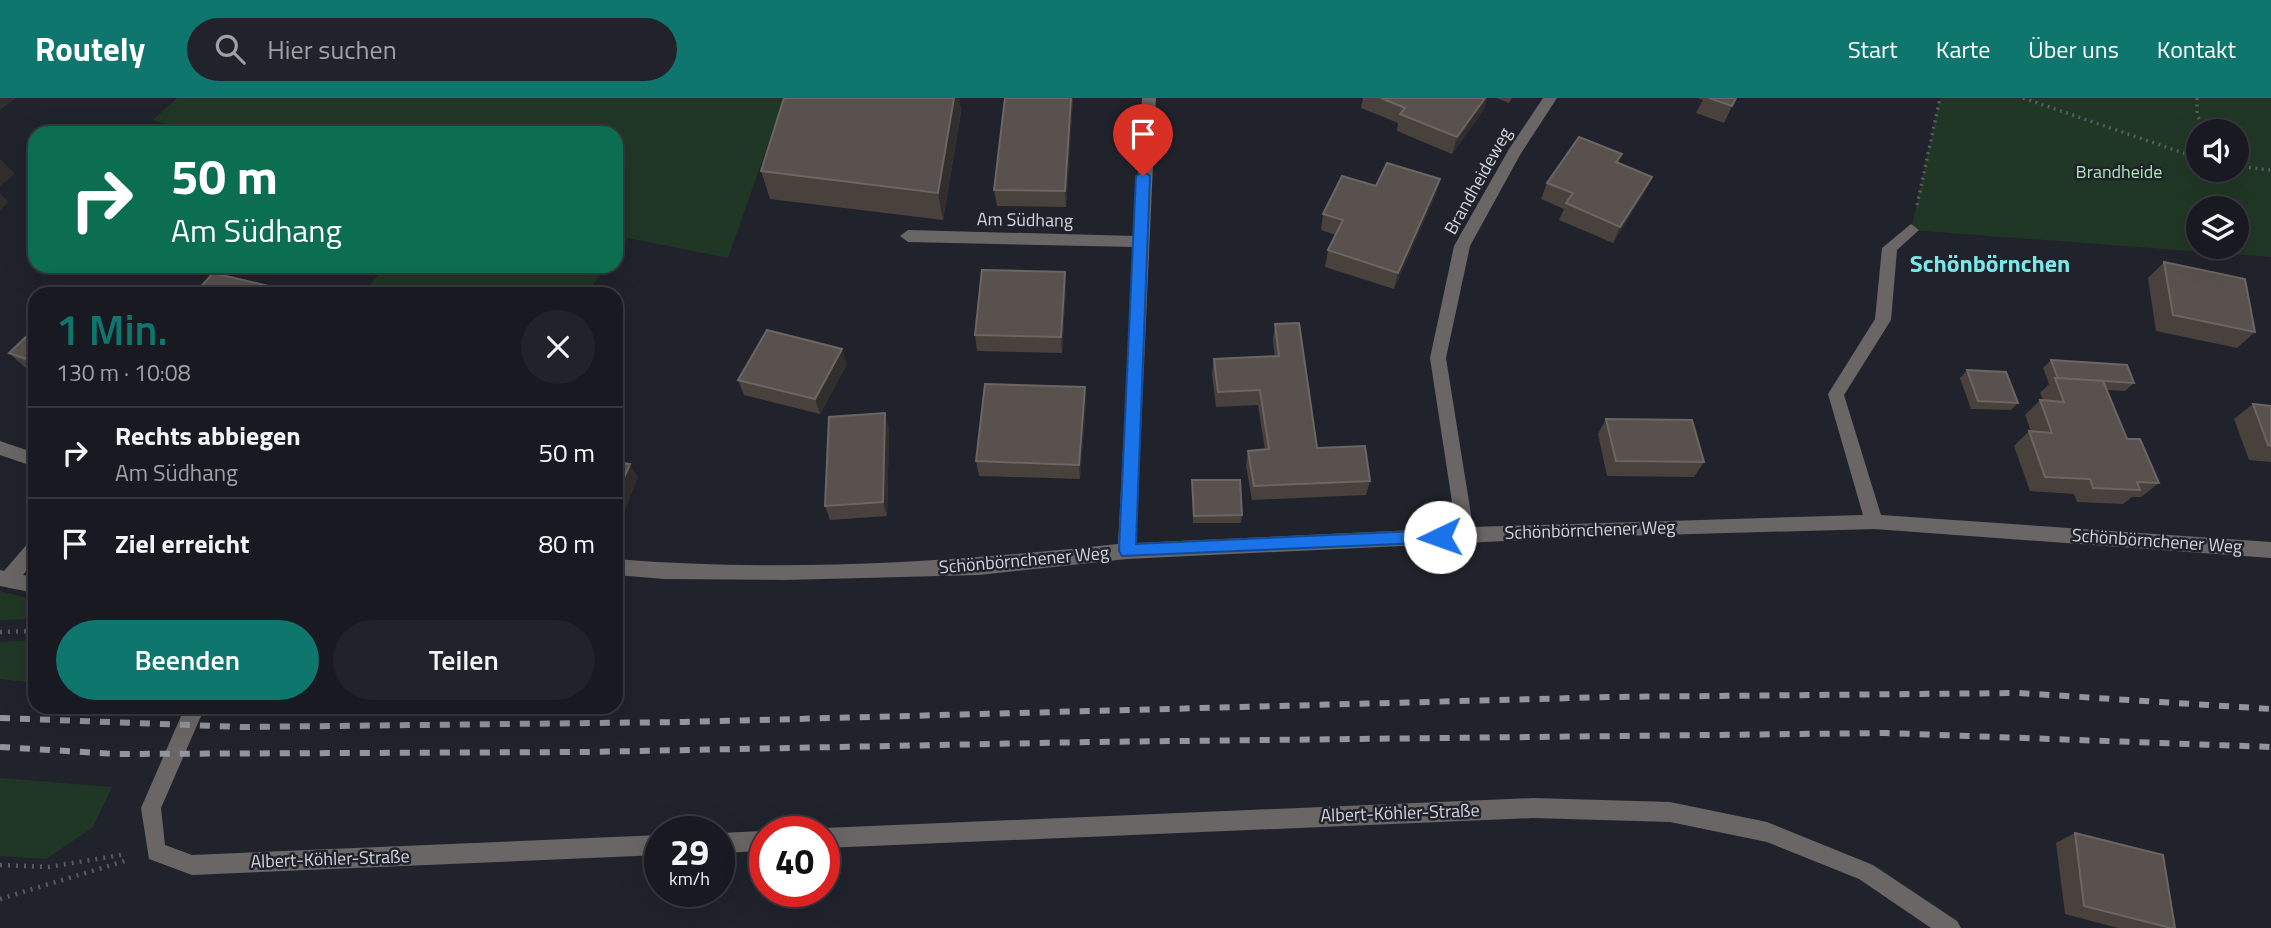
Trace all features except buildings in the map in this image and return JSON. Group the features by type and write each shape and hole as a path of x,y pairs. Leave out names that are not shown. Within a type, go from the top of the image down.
{"street":[{"path":"1127,551 1149,98"},
{"name":"Brandheideweg","path":"1466,536 1438,358 1462,246 1514,153 1550,98"},
{"path":"1874,522 1836,394 1883,320 1890,248 1912,230"},
{"name":"Am Südhang","path":"908,236 1142,242"},
{"path":"0,448 28,458"},
{"name":"Schönbörnchener Weg","path":"623,568 664,571 785,572 979,567 1127,551 1587,529 1874,522 2271,550"},
{"path":"4,578 28,554"},
{"path":"4,578 28,583"},
{"path":"156,852 151,808 192,714"},
{"name":"Albert-Köhler-Straße","path":"840,837 1533,808 1670,812 1767,832 1866,872 1950,928"},
{"name":"Albert-Köhler-Straße","path":"156,852 192,865 644,846"}],"path":[{"path":"1912,230 1940,98"},
{"path":"2023,98 2186,154"},
{"path":"2197,98 2199,119"},
{"path":"2249,167 2271,170"},
{"path":"0,632 28,631"},
{"path":"0,865 48,867 100,856 156,852"},
{"path":"0,899 156,852"}],"green space":[{"path":"177,98 784,98 728,258 628,238 623,245 623,126 174,126 153,120"},
{"name":"Brandheide","path":"1940,98 2271,98 2271,257 2249,255 2249,196 2186,196 2186,251 1911,230"},
{"path":"380,273 602,273 591,287 368,287"},
{"path":"0,591 28,598 28,619 0,620"},
{"path":"28,640 28,682 0,679 0,642"},
{"path":"0,778 112,787 93,827 46,859 0,856"}],"railway":[{"path":"0,718 243,727 684,722 1611,697 2018,693 2271,709"},
{"path":"0,747 116,754 586,752 1091,742 1886,733 2271,747"}],"district":[{"name":"Schönbörnchen","path":"1990,264"}],"route":[{"path":"1143,176 1127,551 1440,537"}]}
